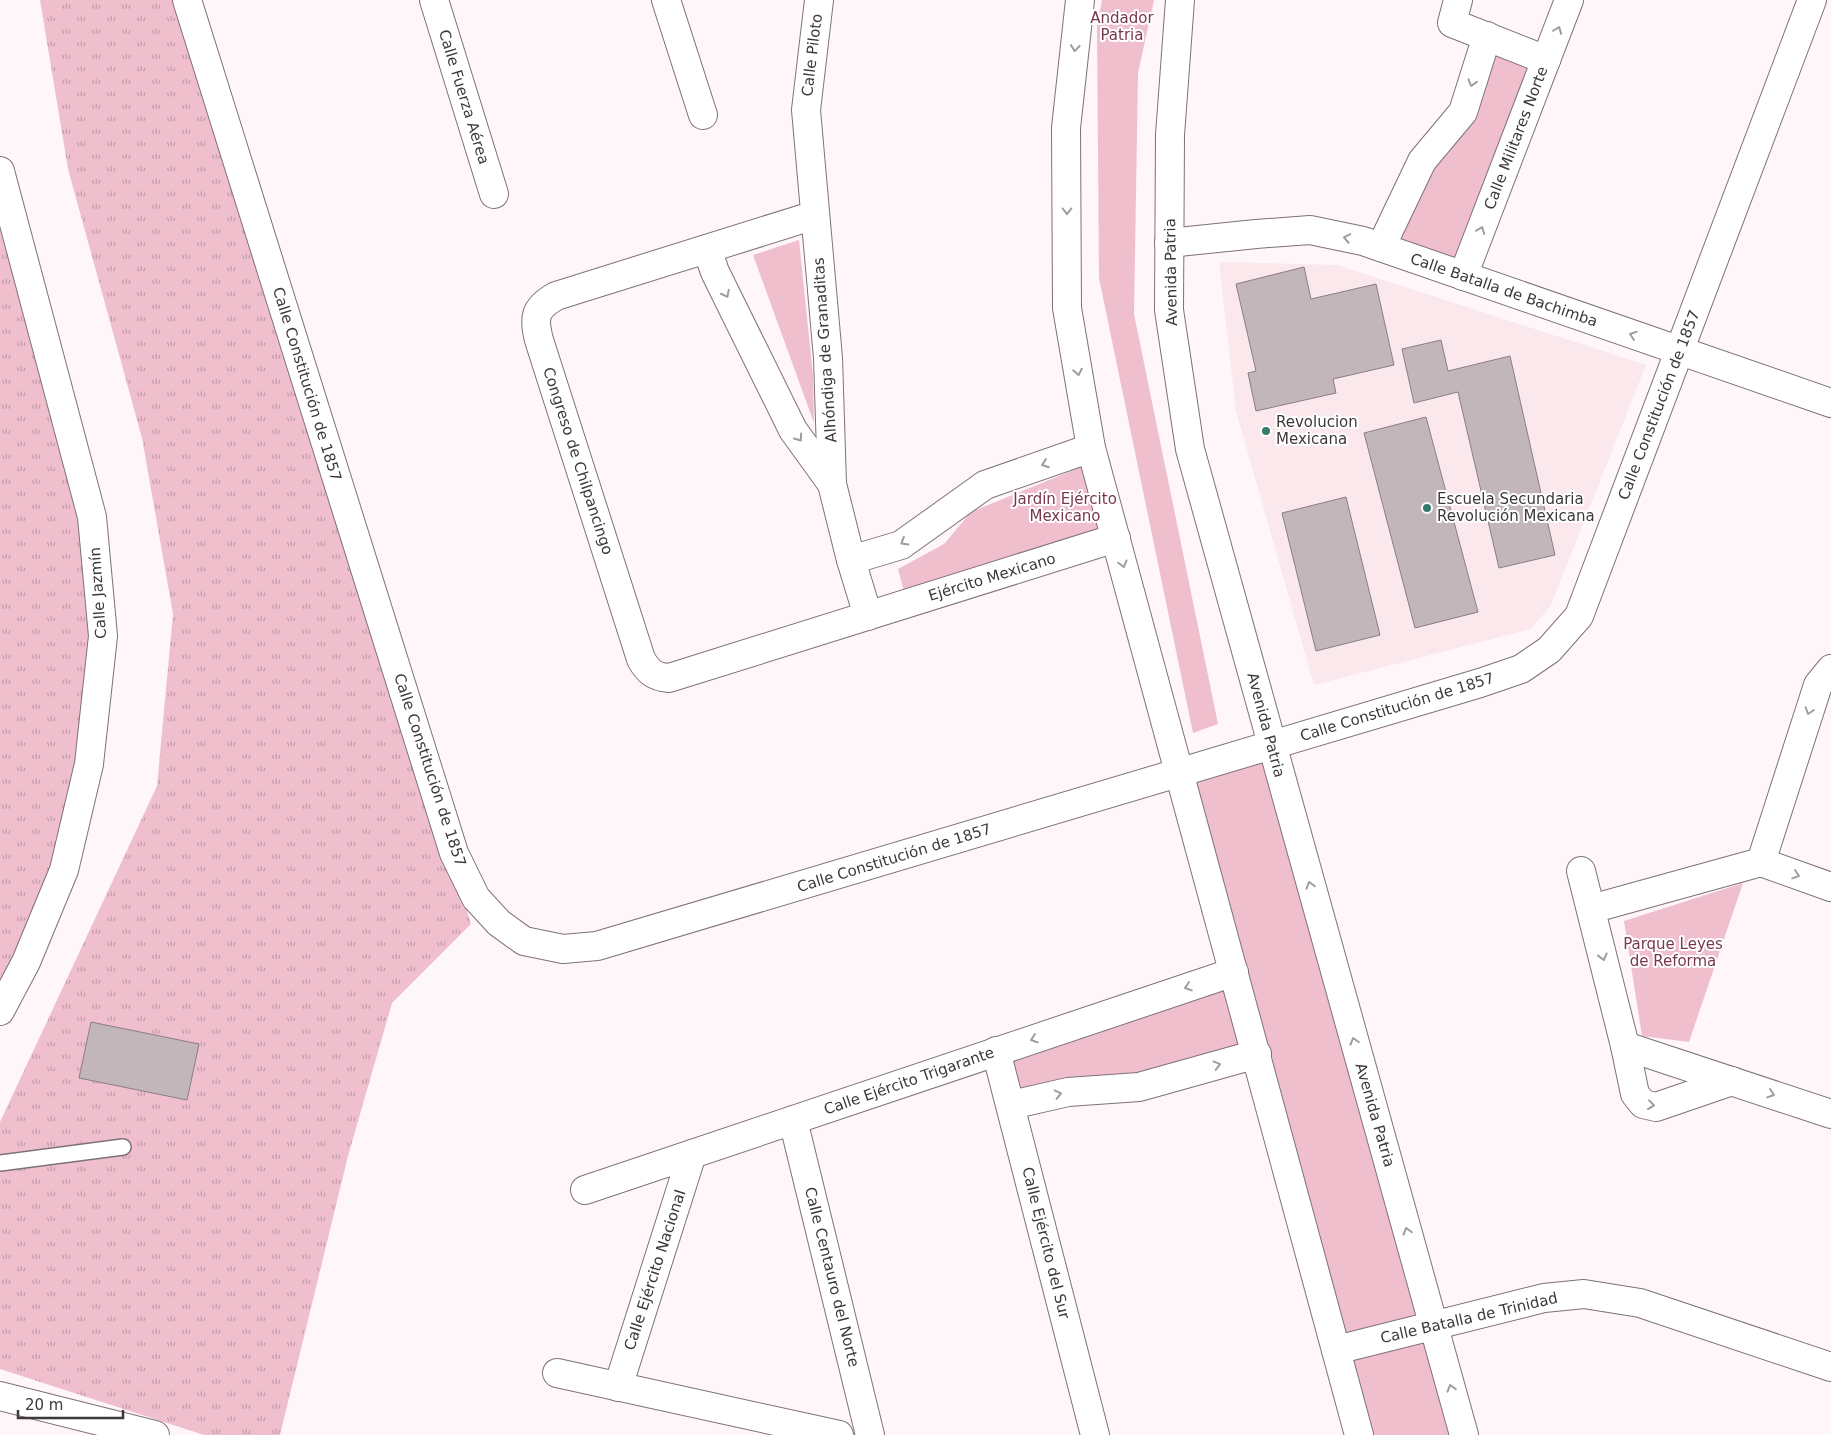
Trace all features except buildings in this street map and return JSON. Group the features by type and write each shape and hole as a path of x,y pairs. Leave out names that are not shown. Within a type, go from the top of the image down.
{"street":[{"name":"Calle Constitución de 1857","path":"187,0 454,853 476,898 499,923 524,941 563,949 597,946 1271,745 1521,669 1549,650 1579,616 1812,0"},
{"name":"Calle Fuerza Aérea","path":"434,0 494,194"},
{"path":"666,0 703,115"},
{"name":"Calle Piloto","path":"815,215 806,110 819,0"},
{"path":"1080,0 1066,128 1067,308 1091,448 1359,1435"},
{"name":"Avenida Patria","path":"1180,0 1170,135 1169,310 1190,449 1464,1435"},
{"path":"1458,0 1452,23 1546,60"},
{"name":"Calle Militares Norte","path":"1463,276 1569,0"},
{"path":"1381,247 1422,161 1463,112 1487,36"},
{"name":"Calle Jazmín","path":"0,171 92,517 103,636 89,764 64,870 26,962 0,1011"},
{"name":"Congreso de Chilpancingo","path":"815,215 556,296 545,302 537,312 536,326 645,668 653,674 669,678 868,616"},
{"name":"Alhóndiga de Granaditas","path":"815,215 828,358 832,484 851,560 868,616"},
{"name":"Calle Batalla de Bachimba","path":"1169,243 1310,230 1363,241 1831,403"},
{"name":"Alhóndiga de Granaditas","path":"707,249 715,272 793,430 832,484"},
{"path":"851,560 901,545 985,485 1091,448"},
{"name":"Ejército Mexicano","path":"868,616 1116,538"},
{"path":"1761,862 1818,685 1831,669"},
{"path":"1591,909 1761,862 1831,887"},
{"path":"1581,871 1625,1046 1635,1094 1643,1104 1656,1107 1732,1081"},
{"name":"Calle Ejército Trigarante","path":"585,1190 1234,972"},
{"path":"1625,1046 1831,1114"},
{"name":"Calle Ejército del Sur","path":"996,1051 1095,1435"},
{"path":"1010,1105 1068,1092 1139,1087 1257,1054"},
{"name":"Calle Centauro del Norte","path":"794,1120 870,1435"},
{"name":"Calle Ejército Nacional","path":"618,1387 692,1154"},
{"name":"Calle Batalla de Trinidad","path":"1336,1350 1544,1298 1584,1294 1640,1303 1831,1367"},
{"path":"557,1373 838,1435"},
{"path":"0,1396 155,1435"}],"lane":[{"path":"0,1163 124,1146"}],"shaded area":[{"name":"Escuela Secundaria Revolución Mexicana","path":"1219,262 1337,265 1646,365 1551,605 1531,629 1314,685 1236,411"}],"green space":[{"path":"40,0 189,0 471,924 392,1003 348,1156 280,1435 204,1435 0,1369 0,1122 157,786 173,614 142,438 68,169"},
{"name":"Andador Patria","path":"1102,0 1154,0 1138,73 1134,314 1218,724 1193,733 1099,278 1097,27"},
{"path":"1487,36 1540,57 1463,276 1386,249"},
{"path":"0,164 92,517 89,764 0,1014"},
{"path":"799,240 813,375 814,423 753,255"},
{"name":"Jardín Ejército Mexicano","path":"1086,465 1104,530 905,595 898,569 944,544 971,512"},
{"path":"1274,755 1430,1316 1336,1350 1193,782"},
{"name":"Parque Leyes de Reforma","path":"1743,883 1689,1042 1642,1036 1624,921"},
{"path":"1234,972 1257,1054 1011,1105 996,1051"},
{"path":"1436,1336 1464,1435 1368,1435 1349,1359"}],"place":[{"name":"Revolucion Mexicana","path":"1266,431"},
{"name":"Escuela Secundaria Revolución Mexicana","path":"1427,508"}]}
